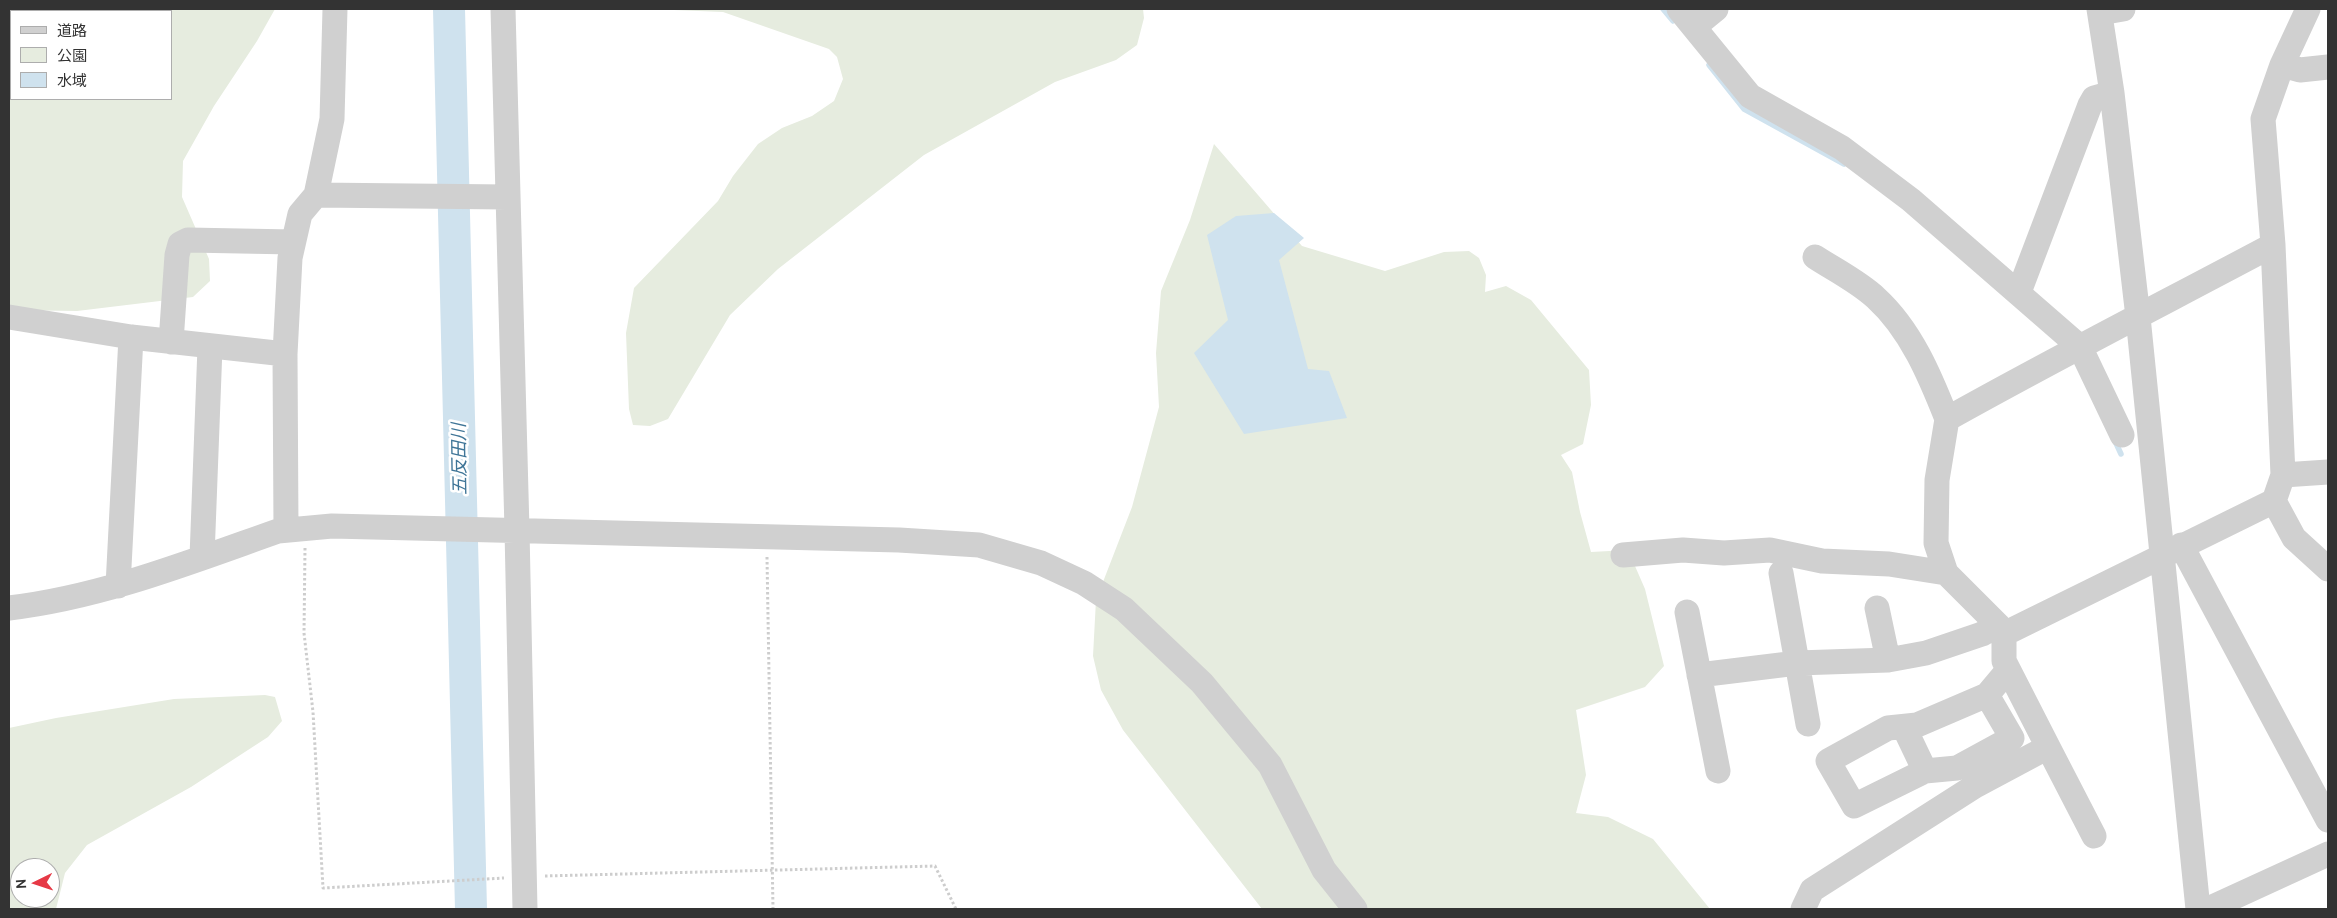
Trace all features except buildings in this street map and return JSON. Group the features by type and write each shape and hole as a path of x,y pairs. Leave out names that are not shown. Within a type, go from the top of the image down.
{"street":[{"path":"295,529 285,354 290,258 300,214 316,195 332,120 335,9"},
{"path":"502,9 517,530 525,909"},
{"path":"1716,9 1686,18 1750,96 1842,148 1911,200 2018,292 2072,351 2122,435"},
{"path":"2308,9 2282,65 2263,119 2273,245 2282,475 2274,501 2294,538 2328,570"},
{"path":"2108,10 2112,94 2138,317 2172,550 2198,909"},
{"path":"2282,65 2300,70 2328,67"},
{"path":"2018,292 2090,106 2094,98 2112,94"},
{"path":"316,195 507,197"},
{"path":"171,342 177,255 180,244 188,240 294,242"},
{"path":"1947,420 2072,351 2273,245"},
{"path":"1815,257 1876,298 1900,327 1925,365 1947,420 1937,480 1936,543 1946,573 2001,629 2004,661 2008,670 2094,836"},
{"path":"9,317 131,337 285,354"},
{"path":"118,586 131,337"},
{"path":"202,557 210,347"},
{"path":"2282,475 2328,472"},
{"path":"1699,675 1797,663 1888,660 1926,653 2001,629 2274,501"},
{"path":"9,608 41,604 118,586 202,557 295,529 332,526 766,536 899,540 979,545 1041,563 1084,583 1124,609 1202,683 1270,765 1324,870 1355,909"},
{"path":"1623,554 1683,550 1724,553 1770,550 1822,561 1889,564 1946,573"},
{"path":"2172,550 2320,783 2328,820"},
{"path":"1781,573 1808,724"},
{"path":"1877,608 1888,660"},
{"path":"1687,612 1718,771"},
{"path":"1987,695 2012,738 1957,768 1926,771 1854,806 1828,761 1888,728 1918,725 1987,695 2008,670"},
{"path":"1904,726 1926,771"},
{"path":"1803,909 1812,890 1976,786 2048,747"},
{"path":"2208,909 2328,854"}],"path":[{"path":"295,529 313,712 323,888 524,877 934,866 956,909"},
{"path":"766,536 773,909"}],"green space":[{"path":"9,9 275,9 257,41 214,106 183,161 182,197 209,259 210,281 193,297 77,311 9,310"},
{"path":"649,9 1143,9 1144,18 1137,45 1116,60 1055,82 924,155 778,269 730,315 668,419 650,426 633,425 629,409 626,333 634,288 718,201 733,176 758,144 782,128 812,116 834,101 843,79 837,57 829,49 723,12"},
{"path":"1214,144 1302,246 1385,271 1444,252 1469,251 1479,258 1486,275 1485,292 1506,286 1531,300 1589,370 1591,405 1583,444 1561,455 1572,472 1591,552 1628,550 1645,589 1664,666 1645,687 1576,710 1586,775 1576,813 1608,817 1653,839 1710,909 1262,909 1123,730 1101,690 1093,656 1096,600 1132,507 1159,407 1156,353 1161,291 1190,220"},
{"path":"265,695 275,697 282,721 268,737 191,787 87,845 65,873 60,893 60,858 10,858 10,908 56,908 9,909 9,728 56,718 174,699"}],"water":[{"path":"1274,213 1304,238 1279,260 1308,369 1329,371 1347,418 1244,434 1194,353 1228,320 1207,235 1236,216"}],"waterway":[{"name":"五反田川","path":"449,9 471,909"},
{"path":"1663,9 1673,21"},
{"path":"1709,65 1744,109 1844,164"},
{"path":"2115,441 2121,454"}]}
